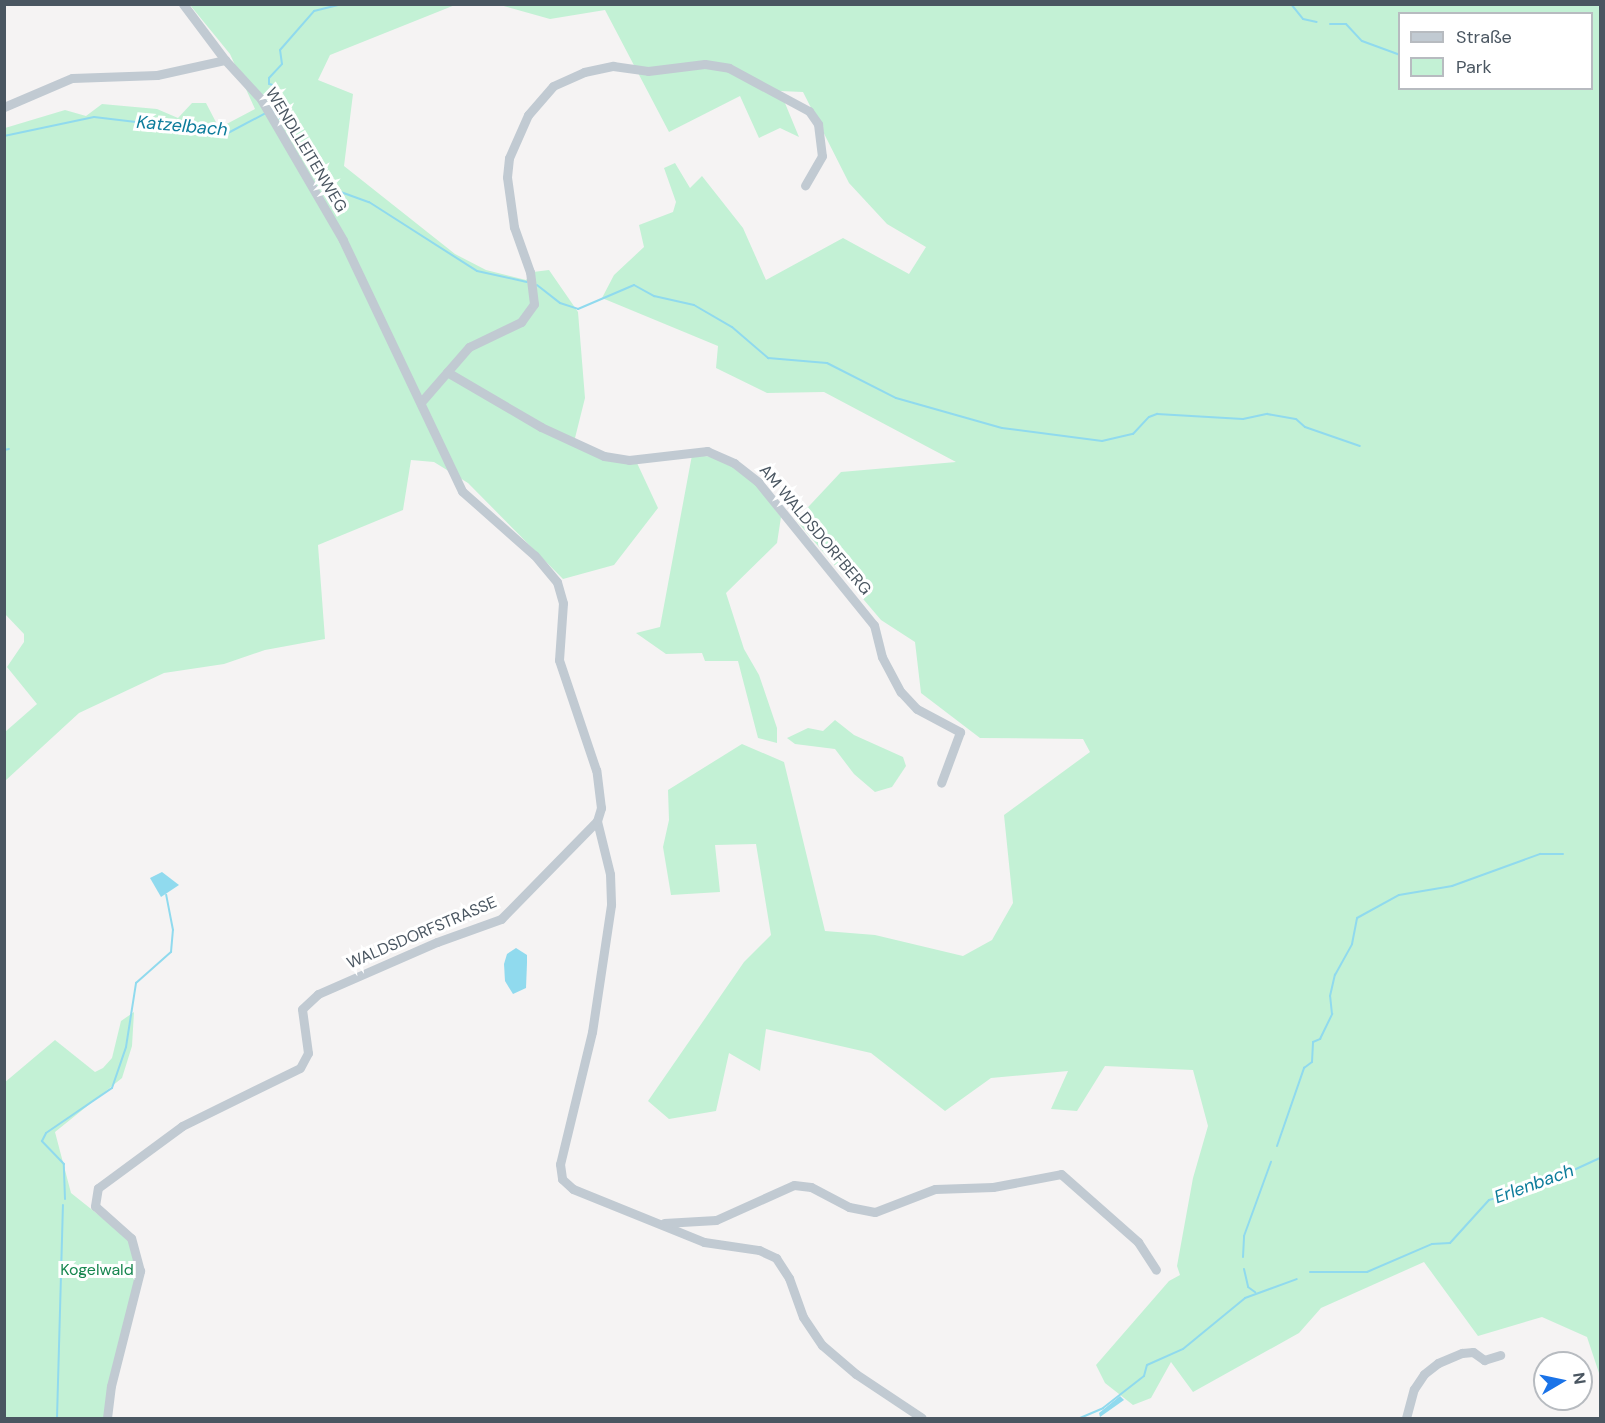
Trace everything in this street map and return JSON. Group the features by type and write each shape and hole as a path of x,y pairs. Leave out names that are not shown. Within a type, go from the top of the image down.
{"street":[{"name":"WENDLLEITENWEG","path":"183,4 268,112 343,240 422,401"},
{"path":"4,107 72,78 157,75 225,60"},
{"path":"805,186 822,156 819,124 809,111 747,76 729,68 705,64 648,71 613,66 568,78 540,98 528,115 509,158 508,196 514,227 530,272 534,304 521,322 469,347 422,401 462,491 534,555 557,582 563,603 559,660 599,782 601,808 597,821 610,874 611,905 592,1032 560,1173 573,1189 664,1223 704,1242 759,1250 776,1258 789,1278 803,1317 822,1345 856,1374 922,1419"},
{"name":"AM WALDSDORFBERG","path":"447,372 541,427 604,456 629,460 707,451 734,463 758,482 874,625 882,657 901,692 917,709 960,732 941,783"},
{"name":"WALDSDORFSTRASSE","path":"107,1419 111,1386 140,1271 131,1238 95,1206 98,1188 182,1126 300,1068 308,1053 301,1014 308,1000 437,942 501,919 597,821"},
{"path":"664,1223 716,1220 794,1185 811,1186 849,1207 875,1212 935,1189 993,1187 1061,1174 1138,1242 1156,1270"},
{"path":"1406,1419 1414,1389 1424,1374 1438,1363 1462,1353 1473,1352 1485,1360 1500,1355"}],"green space":[{"path":"190,5 455,5 330,55 318,80 353,94 344,166 455,254 486,270 526,280 533,272 549,270 578,312 585,398 573,446 637,463 658,508 614,565 563,579 468,483 434,462 411,460 403,510 318,545 325,639 265,650 224,664 164,673 79,713 5,781 5,732 37,704 7,667 24,642 24,634 5,614 5,128 65,110 86,116 102,104 157,109 178,118 192,103 206,103 219,128 255,109 230,54"},
{"path":"500,5 1600,5 1600,1376 1587,1337 1542,1317 1478,1336 1424,1262 1321,1308 1299,1333 1193,1392 1171,1362 1151,1398 1133,1405 1105,1383 1096,1365 1169,1281 1180,1275 1177,1266 1193,1178 1208,1126 1193,1070 1105,1066 1077,1111 1051,1109 1068,1071 991,1078 945,1111 871,1053 766,1029 760,1071 729,1053 716,1111 669,1119 648,1101 744,962 771,935 756,844 715,845 720,892 671,895 663,847 669,820 668,790 742,744 784,762 825,931 875,935 963,956 992,940 1013,903 1004,815 1090,752 1083,739 980,738 921,693 915,642 881,620 796,520 841,472 956,462 824,392 767,393 716,368 718,346 602,298 614,275 644,247 639,225 673,212 676,202 664,168 675,163 690,188 702,176 743,228 766,280 843,238 909,274 926,247 887,224 849,183 803,92 780,91 799,137 780,128 759,138 740,96 669,132 605,10 550,19"},
{"path":"692,455 715,457 736,468 757,486 781,517 777,543 726,593 744,649 759,675 777,728 777,743 758,738 738,661 705,661 702,653 666,654 636,633 660,627"},
{"path":"835,720 854,735 903,757 906,766 892,787 875,792 854,774 835,749 795,744 787,738 808,728 823,731"},
{"name":"Kogelwald","path":"134,1012 132,1046 122,1078 55,1132 71,1193 130,1240 138,1270 106,1418 5,1418 4,1083 55,1040 95,1072 103,1068 112,1058 121,1021"}],"water":[{"path":"162,872 179,885 161,897 150,878"},
{"path":"516,948 527,955 526,988 513,994 505,981 504,964 507,954"},
{"path":"1120,1396 1124,1400 1100,1417 1099,1413"}],"waterway":[{"name":"Katzelbach","path":"271,110 279,105 276,86 269,84 269,78 282,64 280,50 314,11 343,4"},
{"path":"1291,4 1303,19 1317,22"},
{"path":"1330,24 1346,24 1362,41 1398,54"},
{"path":"273,110 338,191 369,202 477,271 527,282"},
{"name":"Katzelbach","path":"4,136 94,117 228,133 266,113"},
{"path":"537,285 560,303 578,309 634,285 654,296 694,305 732,327 768,358 827,363 896,398 1002,428 1102,441 1133,434 1149,417 1157,414 1243,419 1267,414 1296,419 1305,427 1360,446"},
{"path":"4,450 9,449"},
{"path":"1277,1146 1304,1068 1312,1062 1313,1042 1320,1039 1332,1014 1330,996 1335,975 1352,944 1357,918 1399,895 1452,886 1540,854 1563,854"},
{"path":"65,1199 64,1164 42,1141 46,1133 112,1088 126,1047 136,983 171,952 173,930 166,895"},
{"name":"Erlenbach","path":"1310,1272 1367,1272 1432,1244 1450,1243 1489,1200 1539,1186 1600,1158"},
{"path":"1243,1257 1244,1236 1271,1162"},
{"path":"57,1418 63,1205"},
{"path":"1244,1269 1248,1287 1255,1292"},
{"name":"Erlenbach","path":"1080,1418 1103,1408 1144,1376 1147,1365 1183,1349 1245,1298 1297,1279"}]}
